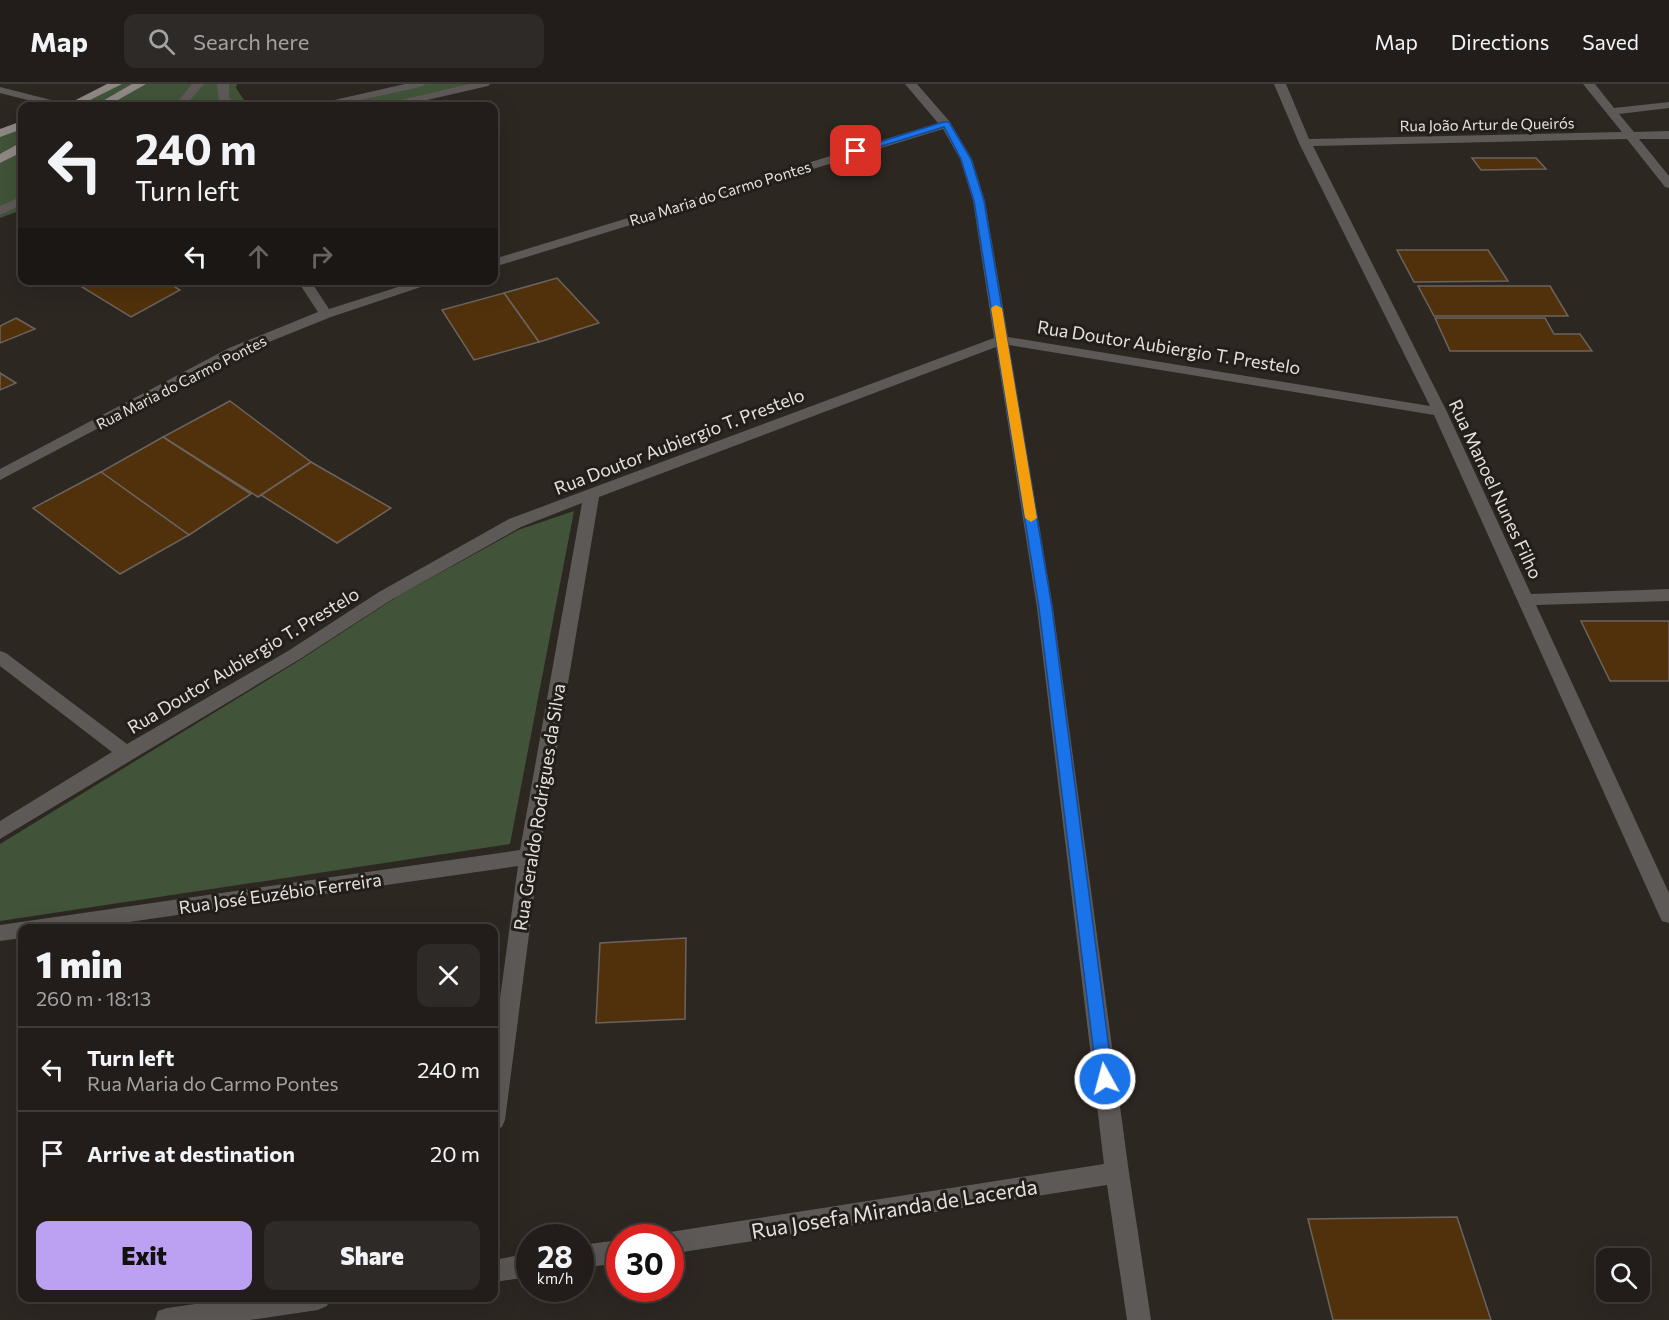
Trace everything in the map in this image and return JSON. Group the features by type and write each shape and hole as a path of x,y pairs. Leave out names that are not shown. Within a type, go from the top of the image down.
{"main road":[{"path":"78,102 116,84"},
{"path":"106,102 140,84"},
{"path":"0,133 18,126"},
{"path":"0,159 18,149"}],"street":[{"path":"182,102 198,84"},
{"path":"223,84 222,100 227,102"},
{"path":"347,102 420,84"},
{"path":"405,102 484,84"},
{"path":"911,84 946,124 966,159 979,201 1045,608 1117,1173 1139,1320"},
{"name":"Rua Manoel Nunes Filho","path":"1280,84 1305,143 1440,412 1669,915"},
{"path":"1589,84 1669,184"},
{"path":"0,90 47,102"},
{"path":"1611,112 1669,105"},
{"name":"Rua Maria do Carmo Pontes","path":"498,262 946,124"},
{"name":"Rua João Artur de Queirós","path":"1305,143 1669,135"},
{"path":"0,211 18,202"},
{"path":"0,218 18,211"},
{"path":"306,285 326,314"},
{"name":"Rua Maria do Carmo Pontes","path":"0,475 234,351 326,314 420,285"},
{"name":"Rua Doutor Aubiergio T. Prestelo","path":"0,831 126,753 294,655 385,596 515,523 1002,340 1440,412"},
{"name":"Rua Geraldo Rodrigues da Silva","path":"498,1090 529,857 592,494"},
{"path":"1525,600 1669,595"},
{"path":"0,657 126,753"},
{"name":"Rua José Euzébio Ferreira","path":"60,924 529,857"},
{"path":"0,933 18,931"},
{"name":"Rua Josefa Miranda de Lacerda","path":"684,1241 1117,1173"},
{"path":"498,1270 516,1267"},
{"path":"167,1320 291,1302"}],"green space":[{"path":"114,84 237,84 236,88 244,100 250,102 78,102"},
{"path":"420,84 484,84 405,102 346,102"},
{"path":"18,126 18,211 0,218 0,133"},
{"path":"574,511 510,844 0,921 0,844 300,660 398,596 518,530"}],"building":[{"path":"1472,158 1536,158 1546,169 1481,170"},
{"path":"1397,250 1488,250 1508,281 1414,282"},
{"path":"557,278 599,323 539,342 504,293"},
{"path":"85,285 172,285 180,290 131,317 82,287"},
{"path":"1418,286 1550,286 1568,316 1434,316"},
{"path":"504,293 539,342 474,360 442,310"},
{"path":"16,318 35,329 0,343 0,326"},
{"path":"1435,318 1545,318 1554,334 1580,334 1592,351 1450,351"},
{"path":"0,373 16,383 0,390"},
{"path":"230,401 311,462 258,497 163,437"},
{"path":"163,437 251,494 189,535 101,472"},
{"path":"311,462 391,508 337,543 261,495"},
{"path":"101,472 189,535 120,574 33,508"},
{"path":"1581,621 1669,621 1669,681 1610,681"},
{"path":"686,938 685,1019 596,1023 600,943"},
{"path":"1457,1217 1491,1320 1333,1320 1308,1219"}],"slow traffic":[{"path":"996,308 1031,518"}],"route":[{"path":"856,151 946,124 966,159 979,201 1045,608 1105,1079"}]}
